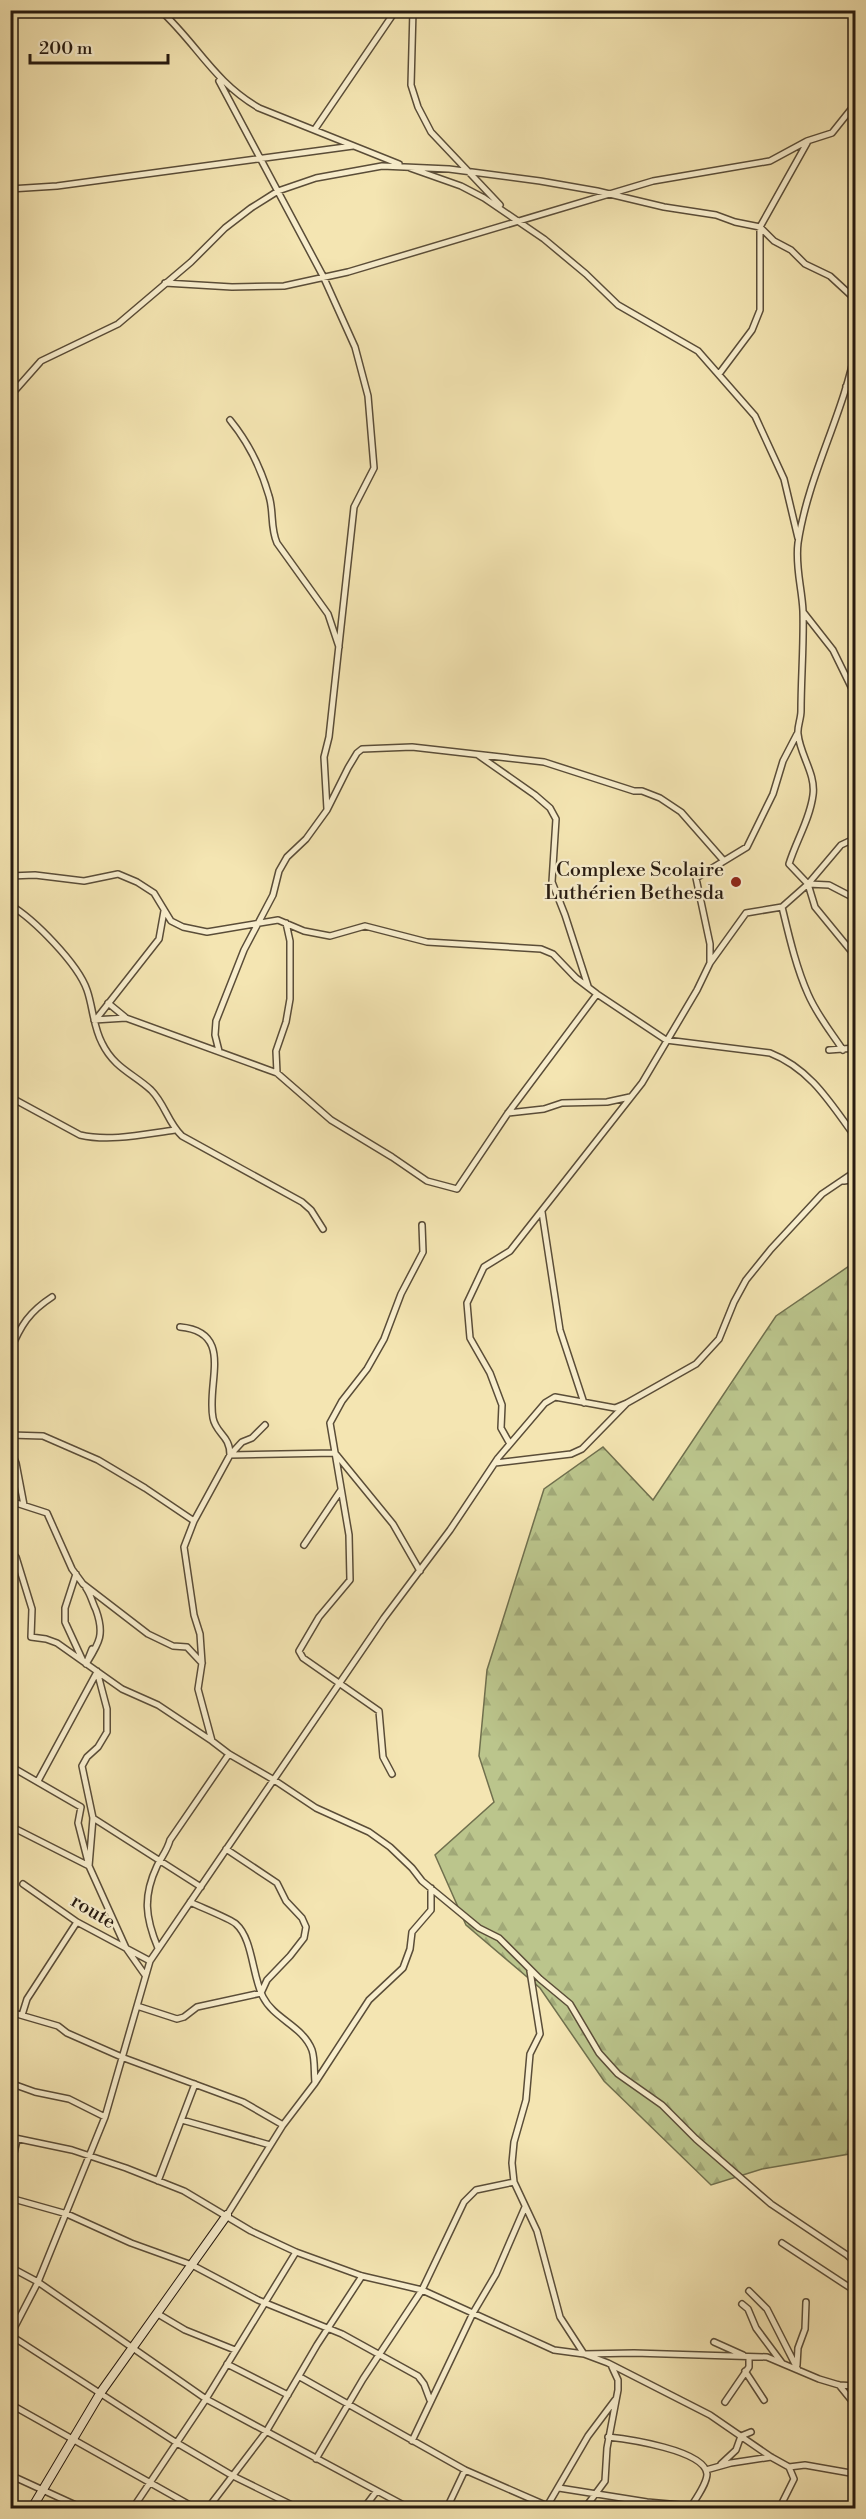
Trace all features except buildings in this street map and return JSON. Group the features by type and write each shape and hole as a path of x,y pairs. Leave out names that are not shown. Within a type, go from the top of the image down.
{"street":[{"path":"160,10 184,32 217,76 323,276 355,347 363,372 368,396 374,468 354,507 346,596 341,616 340,649 329,737 324,757 327,810"},
{"path":"315,129 396,10"},
{"path":"413,10 411,85 418,107 431,132 507,213"},
{"path":"217,76 241,97 259,108 461,186 507,213 586,274 618,305 698,351 755,416 784,479 795,518 798,543 797,564 803,612 801,716 798,734 783,761 773,794 747,847 696,878 710,944 710,963"},
{"path":"165,283 232,287 284,286 378,264 609,194 680,175 770,161 807,141 832,133 855,103"},
{"path":"719,374 752,330 760,310 760,227 807,141"},
{"path":"10,189 57,186 354,146"},
{"path":"10,396 41,361 118,324 191,262 225,228 278,191 335,174 402,165 540,182 609,194 663,207 716,215 760,227 774,241 791,250 805,264 830,276 855,300"},
{"path":"798,543 822,452 850,375 855,347"},
{"path":"846,386 855,391"},
{"path":"230,420 254,454 269,496 272,531 277,543 328,614 340,649"},
{"path":"803,612 833,650 855,697"},
{"path":"798,734 810,773 813,794 806,820 797,838 789,864 808,884 815,907 855,957"},
{"path":"219,1051 215,1035 216,1021 244,950 273,895 282,863 306,839 327,810 348,768 362,749 412,747 544,762 660,798 681,812 724,861"},
{"path":"477,754 535,795 550,808 556,819 552,882 588,987"},
{"path":"510,1444 501,1428 502,1405 471,1338 467,1303 484,1267 510,1251 652,1069 710,963 746,914 782,907 808,884 841,845 855,838"},
{"path":"10,876 35,875 84,881 118,874 154,893 171,921 183,927 207,932 278,920 304,931 330,936 365,926 427,942 541,949 553,954 576,978 597,994 666,1040 770,1053 785,1059 819,1086 855,1138"},
{"path":"808,884 829,885 855,899"},
{"path":"10,905 22,912 46,934 75,969 87,988 102,1043 113,1059 128,1074 151,1090 175,1130 302,1202 311,1210 323,1230"},
{"path":"782,907 807,993 818,1014 832,1031 843,1050"},
{"path":"96,1019 159,939 165,911"},
{"path":"277,1073 276,1051 286,1022 290,999 290,941 286,923"},
{"path":"108,1003 126,1018 277,1073 331,1120 427,1181 457,1189 508,1113 597,994"},
{"path":"96,1019 126,1018"},
{"path":"830,1050 855,1048"},
{"path":"10,1097 80,1136 137,1136 175,1130"},
{"path":"508,1113 531,1112 562,1103 607,1102 631,1097"},
{"path":"298,2508 234,2476 177,2443 11,2336 38,2282 105,2117 124,2058 150,1961 384,1618 420,1571 495,1463 545,1403 555,1397 615,1408 696,1364 718,1339 746,1280 822,1194 855,1171"},
{"path":"843,1181 855,1179"},
{"path":"542,1212 560,1329 584,1403"},
{"path":"392,1774 383,1757 379,1711 303,1658 299,1651 319,1617 350,1580 350,1547 330,1423 342,1401 367,1369 384,1339 401,1294 423,1251 422,1225"},
{"path":"10,1351 18,1331 34,1309 52,1297"},
{"path":"180,1327 196,1329 206,1335 213,1347 213,1420 228,1440 230,1455"},
{"path":"495,1463 571,1454 582,1449 627,1403"},
{"path":"212,1741 198,1689 202,1663 200,1634 194,1615 184,1547 194,1521 230,1455 242,1442 252,1438 265,1425"},
{"path":"10,1436 43,1436 98,1460 194,1521"},
{"path":"10,1449 16,1463 24,1505"},
{"path":"230,1455 335,1454"},
{"path":"335,1454 393,1524 420,1571"},
{"path":"304,1545 341,1490"},
{"path":"10,1501 47,1513 76,1574 92,1597 101,1623 99,1644 85,1663"},
{"path":"10,1550 16,1557 32,1609 31,1637 57,1643 122,1689 158,1705 229,1754 316,1808 369,1832 402,1857 430,1888 479,1928 499,1938 570,2004 599,2053 618,2073 662,2105 696,2139 771,2204 847,2255 855,2263"},
{"path":"76,1574 65,1608 65,1622 85,1663"},
{"path":"83,1584 148,1634 172,1646 187,1647 202,1663"},
{"path":"85,1663 92,1649"},
{"path":"38,1781 97,1671"},
{"path":"89,1866 93,1818 82,1766 107,1732 107,1709 97,1671"},
{"path":"158,1948 148,1925 146,1906 151,1880 166,1853 170,1840 229,1754"},
{"path":"10,1766 81,1807 78,1823 89,1866 126,1948 145,1974"},
{"path":"93,1818 201,1887"},
{"path":"10,1826 89,1866"},
{"path":"226,1850 277,1883 286,1901 302,1918 306,1927 304,1938 267,1980 261,1993"},
{"name":"route","path":"23,1884 77,1922 150,1961"},
{"path":"32,2508 100,2392 228,2214 283,2125 315,2082 369,2000 403,1968 412,1932 431,1910 430,1888"},
{"path":"190,1902 236,1924 245,1936 261,1993 273,2012 295,2027 312,2050 315,2082"},
{"path":"22,2015 27,1998 77,1922"},
{"path":"530,1969 540,2034 530,2054 526,2100 514,2142 512,2163 514,2182 537,2231 560,2317 584,2354 608,2363 711,2415 789,2467 794,2479 783,2503 785,2508"},
{"path":"137,2006 177,2019 184,2017 197,2007 261,1993"},
{"path":"10,2012 58,2026 67,2033 124,2058 243,2102 283,2125"},
{"path":"10,2083 35,2092 69,2099 105,2117"},
{"path":"158,2181 195,2084"},
{"path":"182,2120 270,2145"},
{"path":"10,2170 14,2139 46,2144 90,2156 184,2191 228,2214 251,2231 296,2252 362,2276 422,2290 554,2350 584,2354 634,2353 767,2357 839,2385 855,2386"},
{"path":"316,2459 379,2353 422,2290 469,2195 484,2187 514,2182"},
{"path":"10,2198 67,2214 131,2243 192,2265 266,2303 327,2328 379,2353 418,2376 430,2400"},
{"path":"412,2441 473,2313 496,2274 525,2207"},
{"path":"782,2243 852,2288 855,2279"},
{"path":"133,2508 206,2399 296,2252"},
{"path":"10,2267 38,2282 206,2399 409,2508"},
{"path":"208,2508 266,2432 327,2328 362,2276"},
{"path":"749,2291 767,2309 797,2368"},
{"path":"797,2368 798,2348 805,2329 806,2302"},
{"path":"742,2304 748,2309 756,2328 782,2363"},
{"path":"158,2314 185,2330 235,2350"},
{"path":"714,2342 748,2357"},
{"path":"725,2402 749,2367 748,2357"},
{"path":"585,2508 605,2481 608,2437 618,2380 616,2372 608,2363"},
{"path":"227,2364 288,2395"},
{"path":"745,2371 764,2400"},
{"path":"300,2377 465,2470 549,2508 588,2436 616,2398"},
{"path":"839,2385 855,2406"},
{"path":"10,2404 195,2508"},
{"path":"718,2466 736,2450 741,2436 751,2432"},
{"path":"559,2488 691,2507 706,2479 706,2470 699,2463 664,2447 608,2437"},
{"path":"706,2470 771,2457"},
{"path":"789,2467 805,2464 855,2474"},
{"path":"447,2508 465,2470"},
{"path":"10,2475 82,2508"},
{"path":"364,2508 376,2492"}],"green space":[{"path":"855,1262 855,2153 762,2169 711,2185 604,2081 540,1988 466,1925 435,1855 494,1802 479,1756 487,1670 544,1489 603,1447 653,1500 776,1316"}],"place":[{"name":"Complexe Scolaire Luthérien Bethesda","path":"736,882"}]}
